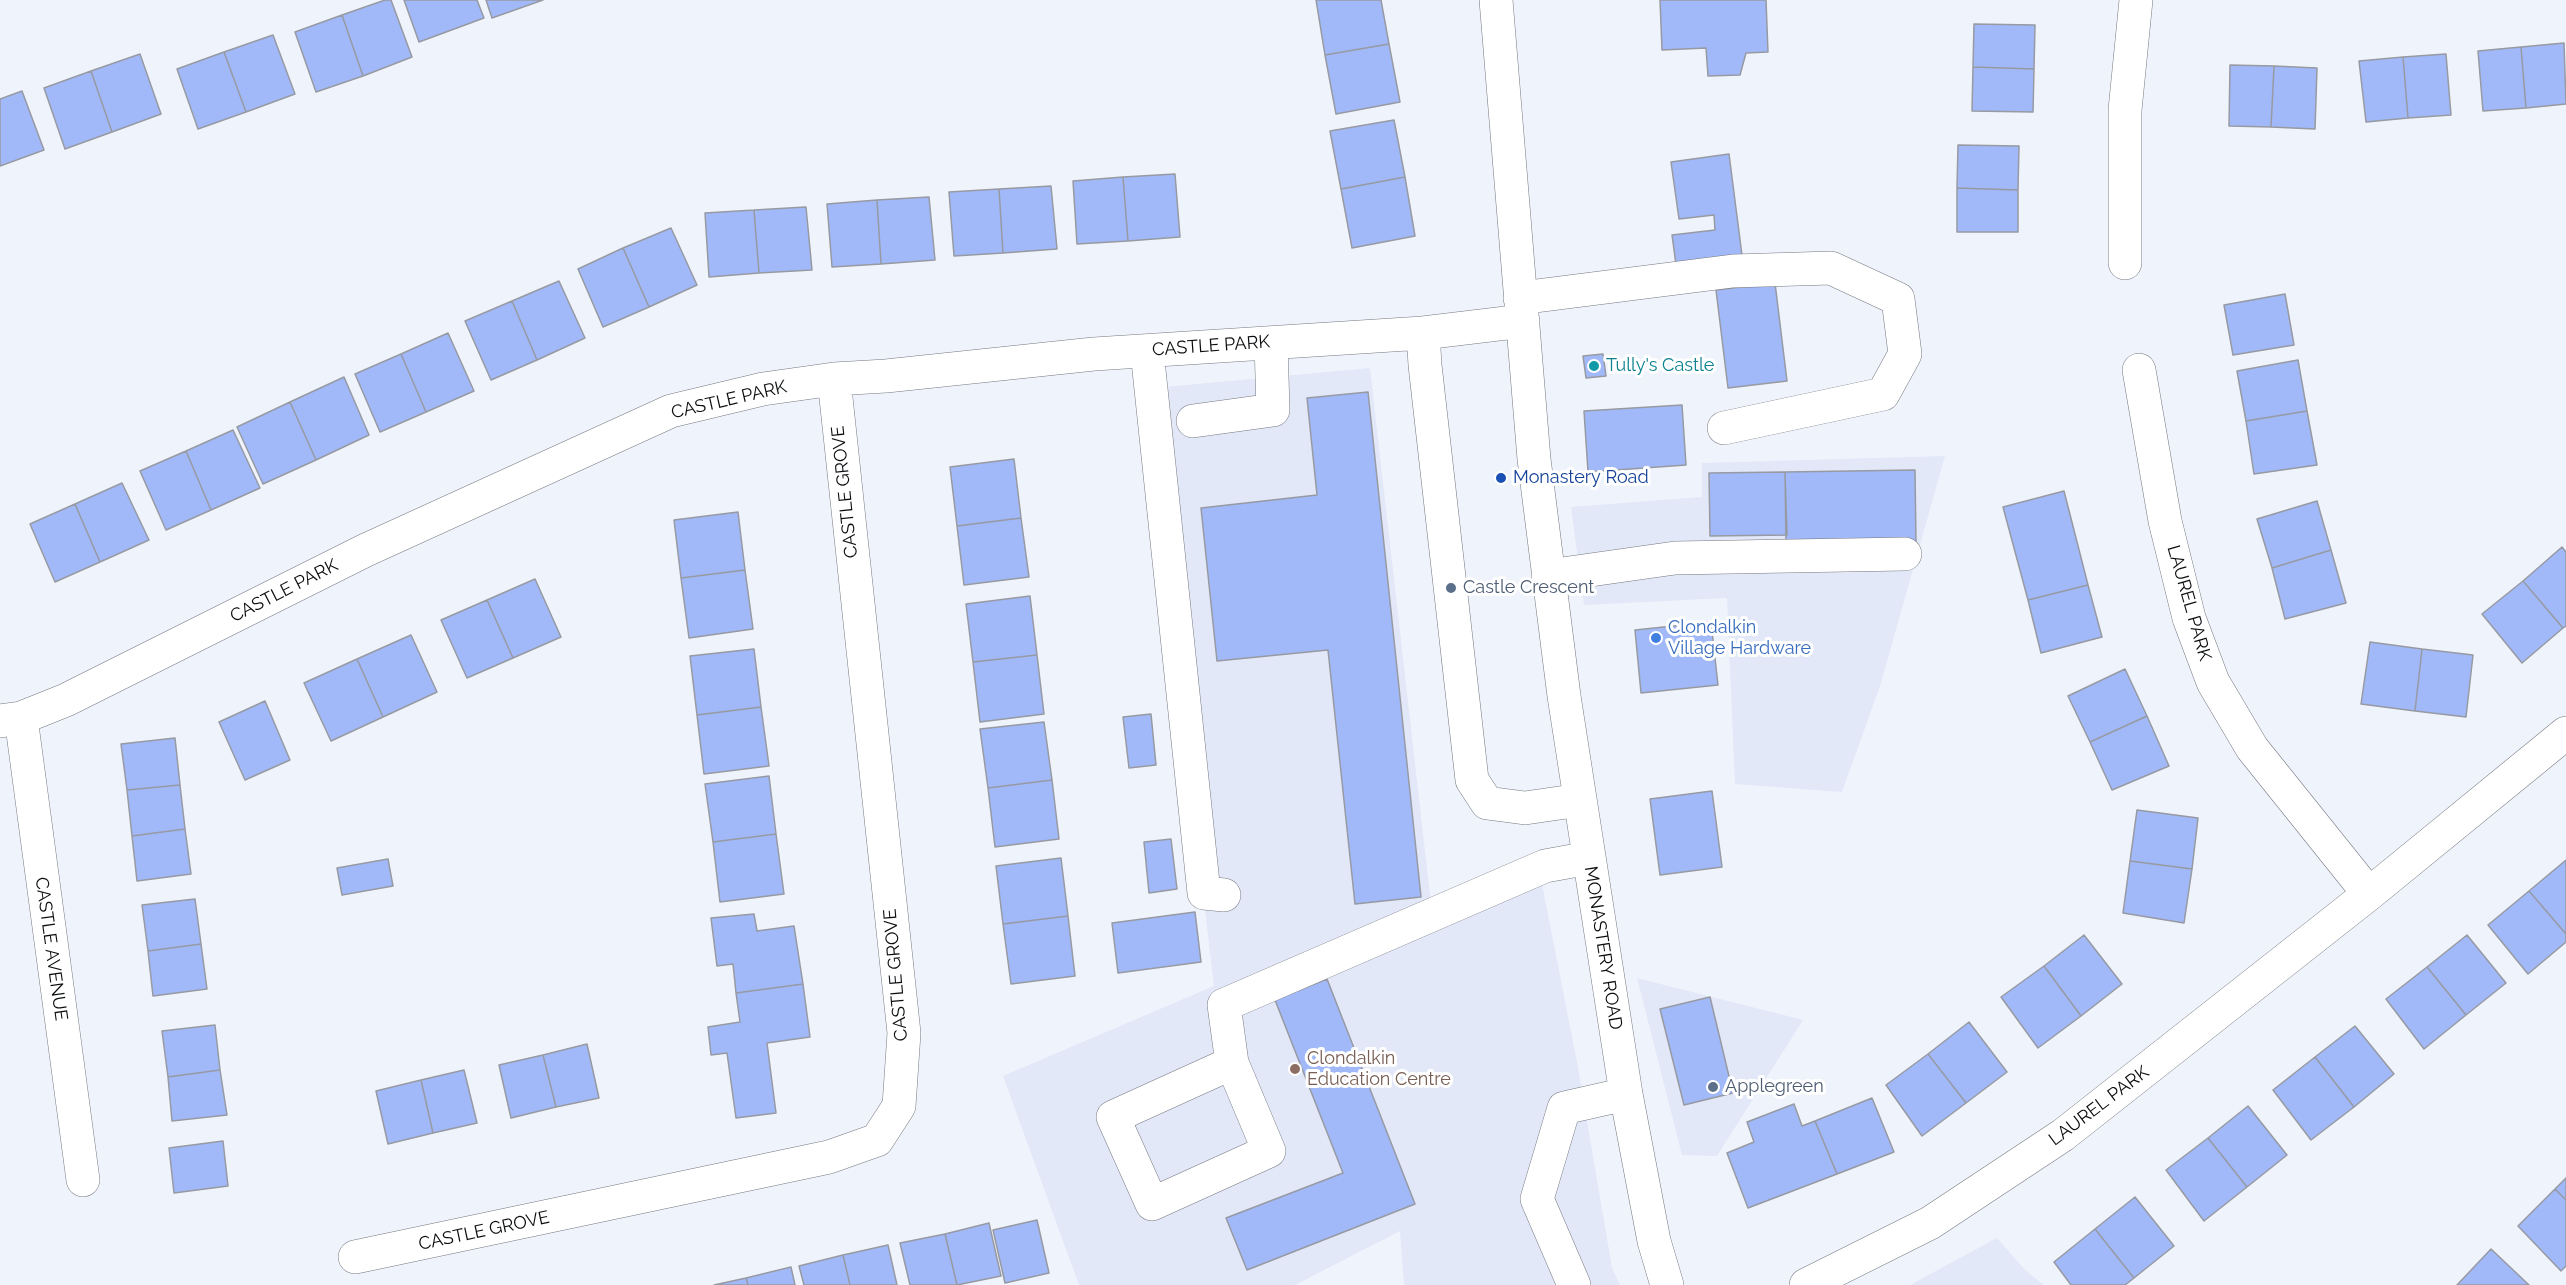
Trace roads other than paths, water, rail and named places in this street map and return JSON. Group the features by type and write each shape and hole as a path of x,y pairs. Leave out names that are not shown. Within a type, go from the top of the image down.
{"street":[{"name":"MONASTERY ROAD","path":"1496,0 1534,459 1548,576 1626,1094 1654,1241 1667,1285"},
{"path":"2125,263 2125,110 2136,0"},
{"name":"CASTLE PARK","path":"10,719 66,700 366,550 670,411 763,389 834,379 1147,351 1423,333 1521,310 1733,271 1831,268 1898,299 1905,354 1882,394 1724,428"},
{"path":"1423,333 1472,780 1487,803 1525,808 1580,800"},
{"path":"1193,421 1273,410 1271,343"},
{"path":"1147,351 1204,892 1224,895"},
{"name":"LAUREL PARK","path":"2139,369 2165,521 2189,618 2213,682 2252,748 2369,894"},
{"name":"CASTLE GROVE","path":"355,1257 829,1157 877,1140 899,1106 904,1034 834,379"},
{"path":"1548,576 1675,558 1905,554"},
{"name":"CASTLE AVENUE","path":"10,719 83,1180"},
{"name":"LAUREL PARK","path":"1806,1285 1849,1276 2063,1135 2369,894 2566,734"},
{"path":"1232,1063 1113,1117 1152,1204 1269,1151 1232,1063 1224,1005 1545,866 1589,858"},
{"path":"1574,1285 1537,1199 1564,1108 1626,1094"}],"place":[{"name":"Tully's Castle","path":"1594,366"},
{"name":"Monastery Road","path":"1501,478"},
{"name":"Castle Crescent","path":"1451,588"},
{"name":"Clondalkin Village Hardware","path":"1656,638"},
{"name":"Clondalkin Education Centre","path":"1295,1069"},
{"name":"Applegreen","path":"1713,1087"}]}
